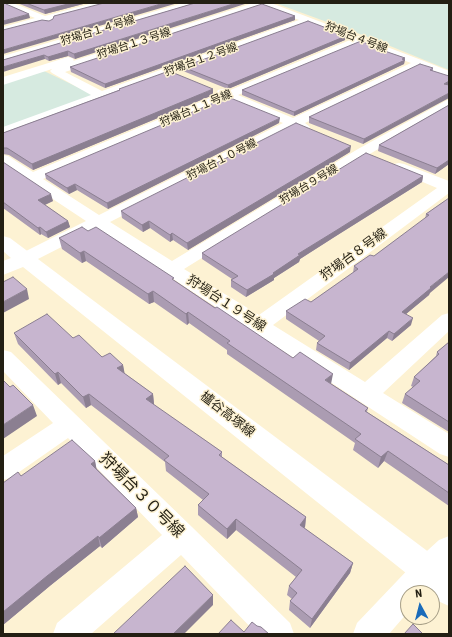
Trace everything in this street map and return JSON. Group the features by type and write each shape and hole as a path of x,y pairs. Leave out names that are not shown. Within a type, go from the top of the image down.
{"street":[{"path":"3,30 103,3"},
{"name":"狩場台１４号線","path":"3,60 193,3"},
{"path":"3,81 246,3"},
{"name":"狩場台４号線","path":"263,3 420,63 449,76"},
{"name":"狩場台１３号線","path":"101,96 56,71 116,50 263,3"},
{"path":"10,5 57,24"},
{"name":"狩場台１２号線","path":"3,132 308,20"},
{"path":"70,30 83,35"},
{"name":"狩場台１１号線","path":"31,178 359,40"},
{"name":"狩場台１０号線","path":"13,264 294,123 420,63"},
{"path":"169,71 184,77"},
{"path":"213,90 315,132"},
{"name":"狩場台９号線","path":"171,269 369,154 449,103"},
{"path":"369,154 448,187"},
{"name":"狩場台１９号線","path":"3,159 98,222 449,447"},
{"name":"狩場台８号線","path":"259,325 448,187"},
{"name":"櫨谷高塚線","path":"3,242 13,264 427,570 449,590"},
{"path":"367,394 449,320"},
{"name":"狩場台３０号線","path":"3,358 279,634"},
{"path":"3,469 70,424"},
{"path":"68,634 182,536"},
{"path":"368,634 427,570 449,550"}],"green space":[{"path":"275,3 449,3 449,70 368,37"},
{"path":"44,71 96,96 3,130 3,84"}],"building":[{"path":"3,3 5,3 29,14 3,21"},
{"path":"26,3 72,3 44,10"},
{"path":"104,3 164,3 3,50 3,30 42,20 49,21 53,19 54,16"},
{"path":"195,3 236,3 74,54 68,51 48,57 44,55 3,67 3,60"},
{"path":"262,4 295,16 105,84 70,67"},
{"path":"308,21 337,32 335,33 346,36 228,85 183,67"},
{"path":"361,41 372,46 370,46 405,58 402,59 405,60 294,112 242,90"},
{"path":"420,64 433,68 430,70 449,76 449,81 444,84 449,85 449,93 364,139 309,117"},
{"path":"169,71 213,89 32,164 7,148 3,148 3,133"},
{"path":"228,97 280,118 107,203 75,184 67,188 45,174"},
{"path":"449,105 449,160 437,168 379,145"},
{"path":"296,123 351,146 187,243 172,233 170,235 149,221 142,225 121,211"},
{"path":"366,153 423,176 298,254 300,255 273,273 274,274 247,290 231,280 238,276 202,253"},
{"path":"3,162 51,194 38,200 68,221 46,232 40,227 38,228 3,202"},
{"path":"449,198 449,272 402,312 413,318 394,334 389,331 350,363 317,343 325,336 286,311 305,299 311,302 358,269 354,266 370,255 374,256 429,215 426,214"},
{"path":"82,227 88,231 96,227 174,278 172,279 215,308 217,307 293,358 300,352 333,374 325,380 368,408 365,411 449,465 449,493 388,451 381,457 355,439 361,434 227,343 230,341 188,312 186,314 153,291 148,294 84,251 80,253 59,238"},
{"path":"13,277 27,289 3,302 3,282"},
{"path":"47,314 73,338 79,335 102,357 110,353 123,365 117,368 153,394 146,399 222,452 219,455 306,517 300,525 353,563 312,619 290,601 297,593 289,586 302,570 236,519 227,529 198,505 209,494 164,460 169,456 89,394 83,397 58,372 55,374 14,333"},
{"path":"449,342 449,422 405,394 420,381 414,377 439,354 437,352"},
{"path":"3,380 10,387 13,385 33,405 3,425"},
{"path":"72,440 95,461 91,464 136,508 99,538 98,536 3,612 3,483 18,472 21,476"},
{"path":"185,566 213,595 173,634 113,634"},
{"path":"231,620 244,632 252,622 269,634 218,634"},
{"path":"412,625 414,625 423,634 404,634"}]}
